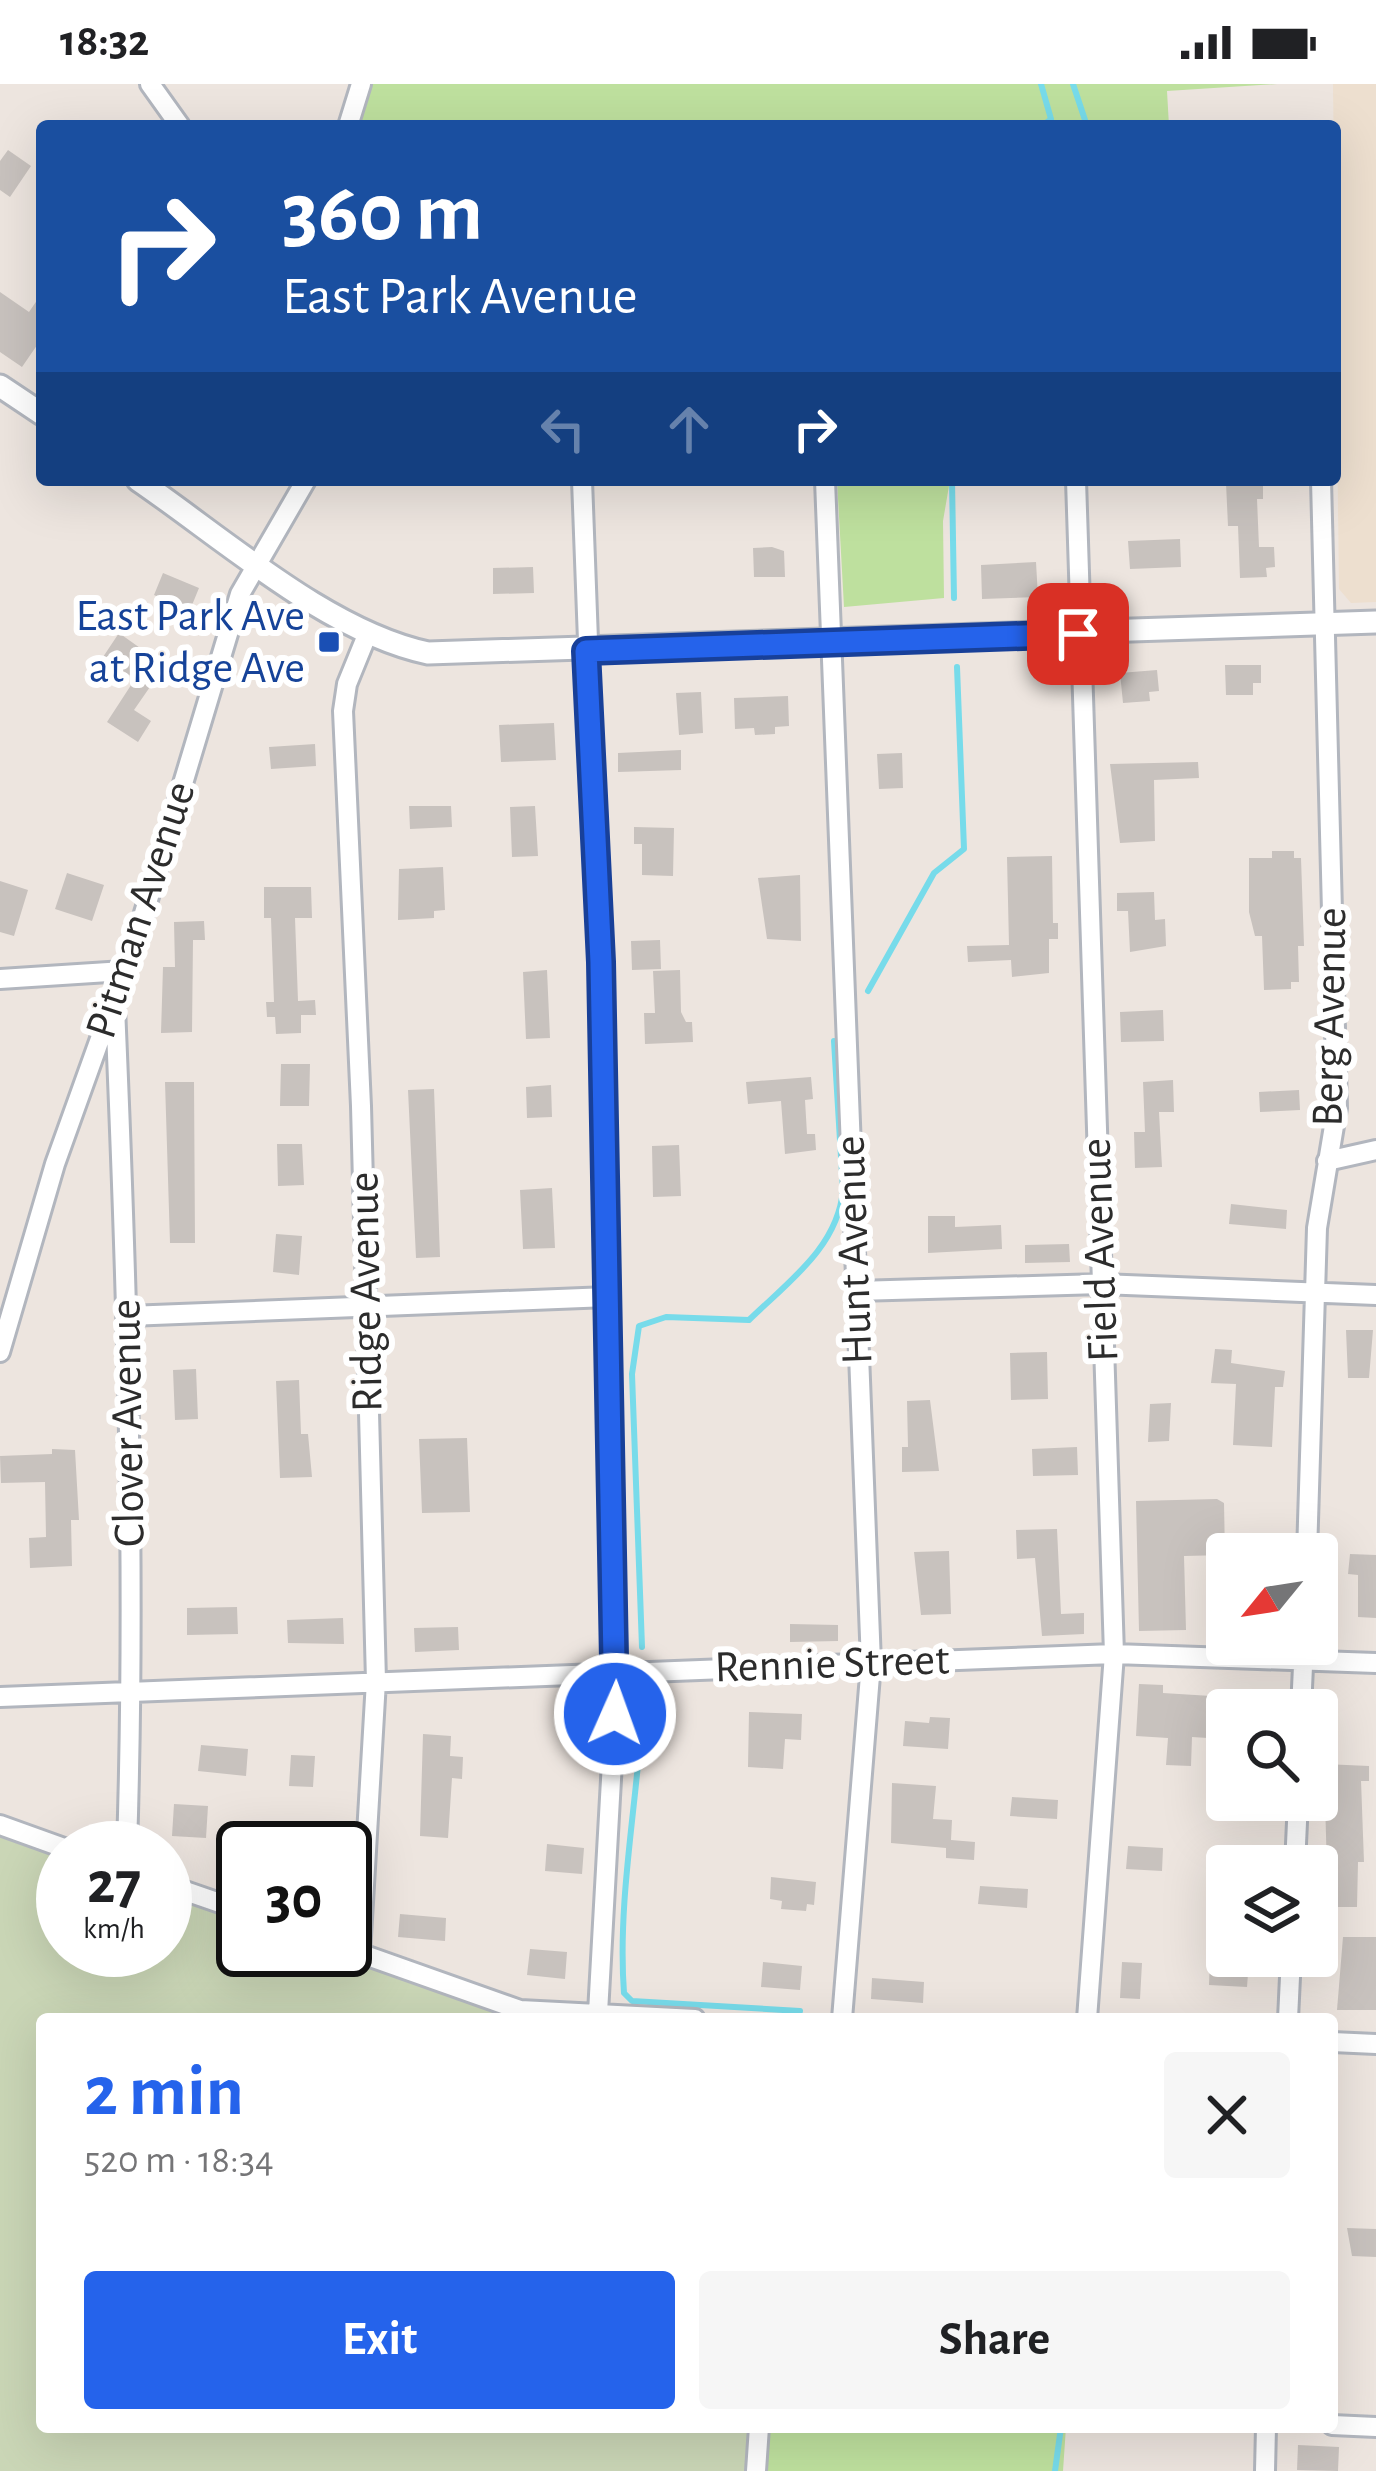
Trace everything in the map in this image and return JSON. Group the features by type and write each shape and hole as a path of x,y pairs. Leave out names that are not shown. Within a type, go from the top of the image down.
{"street":[{"path":"150,84 177,120"},
{"path":"350,120 361,84"},
{"path":"0,386 36,410"},
{"path":"147,486 367,635 428,652 586,651 1376,622"},
{"name":"Pitman Avenue","path":"0,1352 55,1164 124,971 239,594 302,486"},
{"path":"372,1957 520,2010 598,2013 617,1672 581,486"},
{"name":"Hunt Avenue","path":"825,486 871,1663 842,2013"},
{"name":"Field Avenue","path":"1076,486 1114,1654 1088,2013"},
{"name":"Berg Avenue","path":"1308,1533 1316,1291 1327,1161 1337,1108 1321,486"},
{"name":"Ridge Avenue","path":"364,1821 376,1682 343,711 346,684 367,635"},
{"path":"0,979 124,971"},
{"name":"Clover Avenue","path":"115,998 128,1316 128,1821"},
{"path":"1327,1161 1376,1150"},
{"path":"856,1291 1101,1284 1376,1294"},
{"path":"128,1316 608,1297"},
{"name":"Rennie Street","path":"0,1697 1206,1653"},
{"name":"Rennie Street","path":"1338,1657 1376,1663"},
{"path":"0,1825 36,1838"},
{"path":"1288,2013 1290,1977"},
{"path":"1338,2042 1376,2044"},
{"path":"1338,2425 1376,2427"},
{"path":"755,2471 758,2433"},
{"path":"1265,2471 1266,2433"}],"shaded area":[{"path":"1333,84 1376,84 1376,602 1351,603 1339,589 1341,120 1333,120"}],"green space":[{"path":"367,84 1277,84 1167,91 1169,120 362,120"},
{"path":"837,486 949,486 943,521 944,598 844,607"},
{"path":"0,1825 36,1838 36,1977 192,1977 192,1895 216,1903 216,1977 372,1977 372,1960 503,2008 601,2013 36,2013 36,2433 770,2433 767,2471 0,2471"},
{"path":"770,2433 1066,2433 1063,2471 767,2471"}],"building":[{"path":"8,150 31,166 10,197 0,190 0,161"},
{"path":"0,292 29,312 36,302 36,347 22,367 0,352"},
{"path":"1226,486 1263,486 1263,499 1257,499 1259,547 1274,547 1275,567 1266,568 1267,577 1240,578 1238,526 1228,526"},
{"path":"1180,539 1181,567 1130,569 1128,541"},
{"path":"753,548 784,551 785,577 754,577"},
{"path":"1036,562 1038,597 982,599 981,565"},
{"path":"533,567 534,593 493,594 493,568"},
{"path":"163,573 199,588 190,610 154,595"},
{"path":"119,633 157,660 153,665 161,671 134,710 151,721 138,742 107,722 135,679 103,657"},
{"path":"1225,665 1261,665 1261,683 1253,683 1253,695 1226,695"},
{"path":"1157,670 1159,691 1149,692 1150,701 1123,703 1120,673"},
{"path":"701,692 703,733 679,735 676,693"},
{"path":"788,696 789,726 775,727 775,734 735,729 734,698"},
{"path":"554,723 556,760 501,762 499,725"},
{"path":"315,744 316,766 271,769 269,747"},
{"path":"681,750 681,770 618,772 618,753"},
{"path":"902,753 903,788 879,789 877,754"},
{"path":"1198,762 1199,778 1154,780 1155,841 1120,843 1110,764"},
{"path":"409,806 451,806 452,827 410,829"},
{"path":"535,806 538,856 512,857 510,807"},
{"path":"634,827 674,828 673,876 642,875 642,844 634,844"},
{"path":"1272,851 1294,851 1294,858 1301,858 1304,946 1298,946 1299,982 1291,982 1291,989 1264,990 1262,936 1255,936 1249,912 1249,858 1272,858"},
{"path":"1052,856 1053,923 1058,923 1058,939 1049,939 1049,973 1012,977 1011,960 968,962 967,946 1009,945 1007,857"},
{"path":"443,867 445,910 434,911 434,918 398,920 399,869"},
{"path":"67,873 104,885 92,921 55,909"},
{"path":"800,875 801,941 767,939 758,878"},
{"path":"0,881 28,890 14,936 0,932"},
{"path":"264,887 311,887 312,918 295,918 298,1001 315,1000 316,1015 301,1015 301,1033 276,1034 275,1017 267,1017 266,1002 274,1002 271,918 264,918"},
{"path":"1154,892 1155,920 1165,919 1166,946 1130,952 1128,911 1117,911 1117,893"},
{"path":"204,921 205,940 193,940 192,1032 161,1033 163,967 175,967 174,922"},
{"path":"660,940 661,969 632,970 631,941"},
{"path":"547,970 550,1038 526,1039 523,972"},
{"path":"680,970 681,1012 686,1022 692,1022 693,1042 645,1044 644,1013 655,1013 653,971"},
{"path":"1163,1010 1164,1041 1121,1042 1120,1012"},
{"path":"281,1064 310,1064 309,1106 280,1106"},
{"path":"811,1077 813,1099 805,1100 807,1134 815,1134 816,1150 785,1154 781,1101 748,1104 746,1082"},
{"path":"1173,1080 1174,1112 1159,1112 1162,1167 1135,1168 1134,1132 1145,1132 1143,1082"},
{"path":"165,1082 194,1082 195,1243 170,1243"},
{"path":"551,1085 552,1117 527,1118 526,1087"},
{"path":"434,1089 440,1257 416,1258 408,1090"},
{"path":"1299,1090 1300,1110 1260,1112 1259,1092"},
{"path":"277,1144 302,1144 304,1185 278,1186"},
{"path":"679,1145 681,1196 653,1197 652,1146"},
{"path":"552,1188 555,1248 523,1249 520,1190"},
{"path":"1231,1204 1287,1210 1286,1229 1229,1224"},
{"path":"928,1216 955,1216 955,1227 1001,1225 1002,1249 928,1253"},
{"path":"276,1234 302,1236 299,1275 273,1272"},
{"path":"1069,1244 1070,1262 1025,1263 1025,1245"},
{"path":"1346,1330 1373,1330 1369,1378 1348,1378"},
{"path":"1215,1349 1232,1350 1231,1363 1285,1371 1283,1387 1275,1387 1272,1447 1233,1445 1236,1384 1211,1383"},
{"path":"1047,1352 1048,1399 1011,1400 1010,1353"},
{"path":"196,1369 198,1419 175,1420 173,1370"},
{"path":"299,1380 301,1434 308,1434 312,1477 280,1478 276,1381"},
{"path":"930,1400 939,1471 902,1472 902,1447 908,1447 907,1401"},
{"path":"1171,1403 1169,1441 1148,1442 1150,1404"},
{"path":"467,1438 470,1512 422,1513 419,1439"},
{"path":"1077,1447 1078,1475 1033,1476 1032,1449"},
{"path":"52,1449 75,1450 79,1520 71,1520 72,1566 30,1568 29,1538 46,1537 45,1482 1,1483 0,1456 52,1454"},
{"path":"1217,1499 1224,1503 1225,1533 1206,1533 1206,1555 1184,1556 1186,1630 1139,1631 1136,1501"},
{"path":"1057,1529 1061,1614 1084,1613 1084,1634 1042,1636 1035,1558 1017,1559 1016,1530"},
{"path":"949,1551 951,1614 921,1615 914,1552"},
{"path":"1350,1554 1376,1555 1376,1618 1358,1617 1358,1575 1348,1574"},
{"path":"237,1607 238,1634 187,1635 187,1608"},
{"path":"343,1618 344,1644 288,1643 287,1620"},
{"path":"790,1624 838,1625 838,1641 790,1642"},
{"path":"458,1627 459,1650 415,1652 414,1628"},
{"path":"1139,1684 1163,1685 1163,1693 1206,1696 1206,1738 1192,1737 1191,1766 1166,1765 1168,1738 1136,1736"},
{"path":"749,1712 802,1714 801,1740 785,1739 783,1769 748,1767"},
{"path":"930,1717 950,1718 948,1749 903,1746 905,1721 929,1723"},
{"path":"423,1734 451,1736 450,1756 463,1757 462,1779 452,1778 448,1838 420,1836"},
{"path":"201,1745 248,1749 246,1776 198,1771"},
{"path":"291,1755 315,1756 313,1787 289,1786"},
{"path":"1338,1765 1369,1766 1369,1781 1361,1781 1364,1862 1358,1862 1357,1907 1338,1907 1338,1845 1326,1845 1326,1821 1338,1821"},
{"path":"892,1783 936,1786 933,1819 952,1820 951,1840 975,1842 974,1860 946,1858 946,1848 891,1843"},
{"path":"1012,1797 1058,1800 1057,1819 1010,1816"},
{"path":"174,1804 208,1806 206,1838 192,1837 192,1821 173,1821"},
{"path":"547,1844 584,1848 582,1874 545,1871"},
{"path":"1128,1846 1163,1848 1162,1871 1126,1869"},
{"path":"771,1877 816,1882 814,1905 807,1904 806,1911 781,1909 782,1901 770,1899"},
{"path":"980,1886 1028,1889 1027,1908 978,1904"},
{"path":"400,1914 446,1918 445,1941 398,1937"},
{"path":"1343,1937 1376,1937 1376,2010 1337,2010"},
{"path":"530,1949 567,1952 565,1979 527,1975"},
{"path":"763,1962 802,1966 800,1990 761,1987"},
{"path":"1122,1962 1142,1963 1140,1999 1120,1998"},
{"path":"1209,1977 1248,1977 1247,1987 1209,1985"},
{"path":"872,1978 924,1982 923,2003 871,1999"},
{"path":"1347,2228 1376,2229 1376,2257 1352,2256"},
{"path":"1298,2445 1339,2447 1338,2471 1297,2470"}],"waterway":[{"path":"1041,84 1050,120"},
{"path":"1073,84 1085,120"},
{"path":"952,486 954,598"},
{"path":"868,991 934,873 964,849 957,667"},
{"path":"642,1647 632,1374 639,1326 666,1317 749,1320 821,1246 832,1229 843,1190 834,1041"},
{"path":"643,1703 626,1885 624,1993 632,2001 800,2011"},
{"path":"1055,2471 1060,2433"}],"place":[{"name":"East Park Ave at Ridge Ave","path":"329,642"}],"route":[{"path":"615,1714 601,962 586,651 1078,634"}]}
